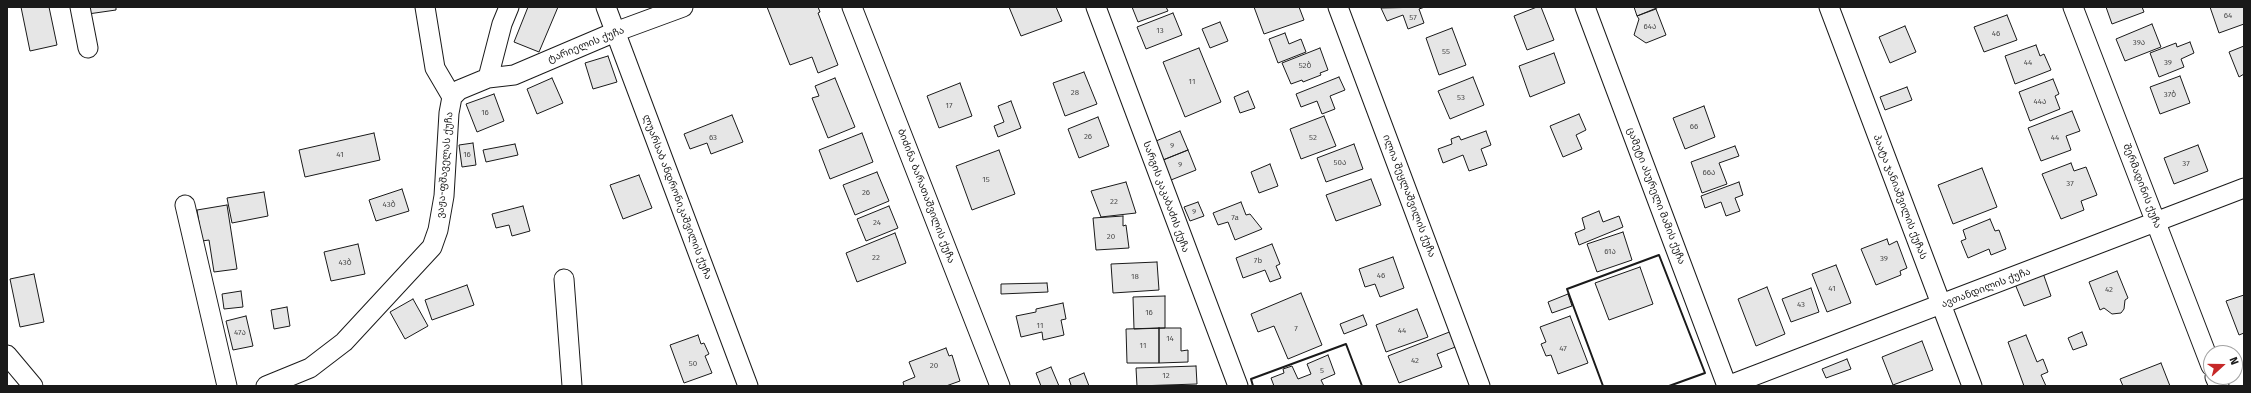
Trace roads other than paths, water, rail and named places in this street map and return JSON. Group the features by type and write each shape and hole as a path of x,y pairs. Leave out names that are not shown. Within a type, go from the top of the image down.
{"street":[{"path":"80,7 88,48"},
{"path":"425,7 435,68 452,97"},
{"path":"488,78 508,7"},
{"name":"ლუარსაბ ანდრონიკაშვილის ქუჩა","path":"606,7 748,386"},
{"name":"ტარიელის ქუჩა","path":"488,78 514,75 615,32 683,7"},
{"name":"ბიძინა ბარათაშვილის ქუჩა","path":"852,7 1000,386"},
{"name":"სარგის კაკაბაძის ქუჩა","path":"1096,7 1238,386"},
{"name":"ილია შეყლაშვილის ქუჩა","path":"1338,7 1480,386"},
{"name":"ცამეტი ასურელი მამის ქუჩა","path":"1584,7 1727,386"},
{"name":"პაატა ჯანიაშვილის ქუჩას","path":"1829,7 1972,386"},
{"name":"შერმადინის ქუჩა","path":"2073,7 2203,345"},
{"name":"ვაჟა-ფშაველას ქუჩა","path":"266,386 310,368 344,342 432,247 438,230 444,196 449,113 452,97 459,90 488,78"},
{"name":"ავთანდილის ქუჩა","path":"1727,386 2244,188"},
{"path":"185,206 227,386"},
{"path":"564,278 572,386"},
{"path":"7,355 33,386"}]}
